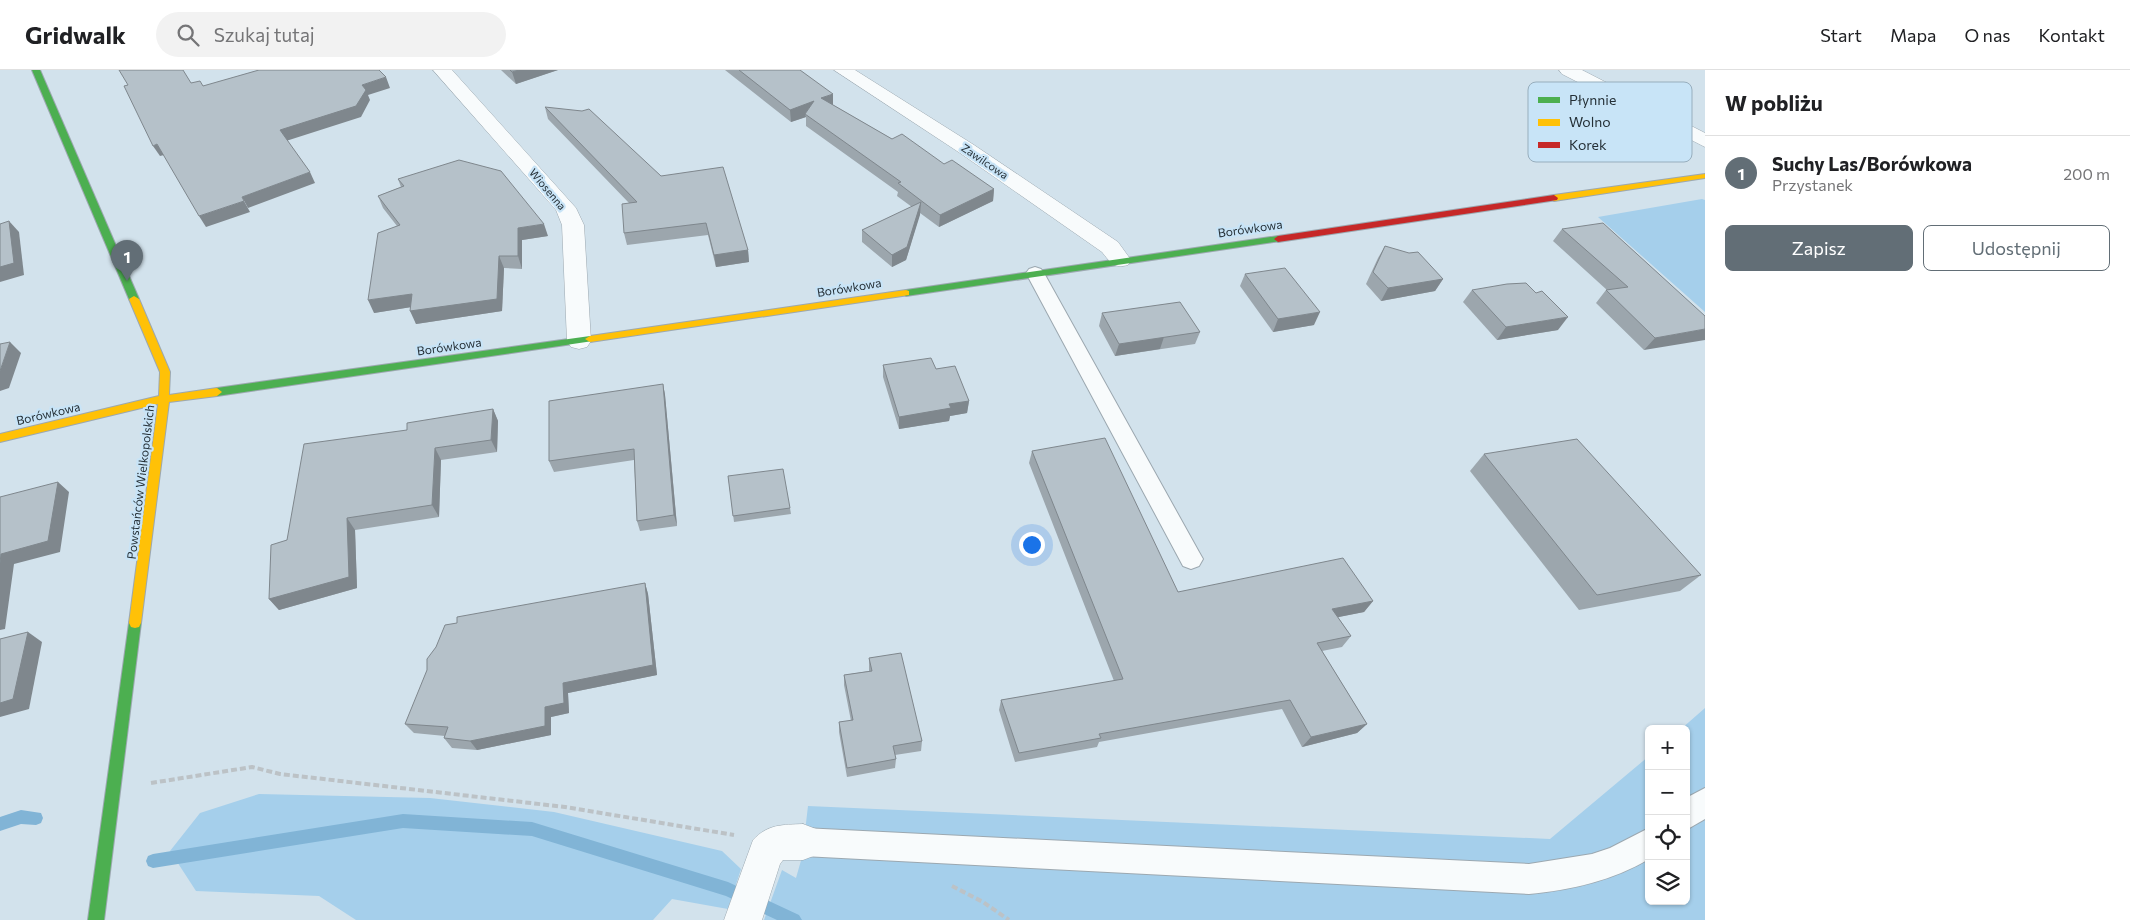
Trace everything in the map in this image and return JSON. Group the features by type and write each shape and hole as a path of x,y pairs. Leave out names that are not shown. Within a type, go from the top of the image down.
{"street":[{"name":"Powstańców Wielkopolskich","path":"36,70 165,372 164,399 96,920"},
{"name":"Wiosenna","path":"442,70 566,208 573,225 578,341"},
{"name":"Zawilcowa","path":"843,70 967,149 1102,241 1110,247 1120,260"},
{"path":"1568,70 1591,82"},
{"path":"1692,134 1705,141"},
{"name":"Borówkowa","path":"0,438 164,399 578,341 1120,260 1705,176"},
{"path":"743,920 780,850"}],"lane":[{"path":"1035,273 1191,559"},
{"path":"1687,815 1705,802"},
{"path":"780,850 1529,879 1570,876 1610,864 1645,844"}],"path":[{"path":"151,783 252,767 280,774 511,798 680,824 780,850"}],"shaded area":[{"path":"1705,200 1705,312 1598,217"},
{"path":"1705,708 1705,920 764,920 782,870 796,878 802,857 808,806 1550,839 1645,759 1645,905 1690,905 1690,725 1686,725"},
{"path":"259,794 430,798 554,812 722,851 741,869 728,909 672,899 653,920 356,920 319,896 196,891 170,851 200,813"}],"building":[{"path":"119,70 183,70 191,83 200,81 203,86 259,70 379,70 386,77 362,85 366,90 356,106 280,130 310,172 242,197 244,201 199,216 157,144 153,146 124,86 128,85"},
{"path":"739,70 800,70 833,94 821,98 892,139 902,134 944,164 952,160 994,189 940,215 898,183 901,182 805,114 814,101 790,110"},
{"path":"545,107 582,111 589,109 661,176 723,167 748,250 714,255 706,223 624,233 622,204 637,202"},
{"path":"459,160 501,171 544,224 518,228 518,256 499,256 497,299 410,311 412,294 368,300 378,233 400,225 378,196 404,186 398,179"},
{"path":"921,202 907,247 892,255 862,230"},
{"path":"9,221 14,263 0,267 0,224"},
{"path":"1603,223 1705,316 1705,329 1655,338 1606,290 1628,287 1562,229"},
{"path":"1385,246 1409,253 1418,252 1443,279 1388,288 1373,272"},
{"path":"1285,268 1320,312 1278,319 1245,274"},
{"path":"1526,283 1536,293 1542,291 1568,317 1506,327 1472,290 1507,284"},
{"path":"1180,302 1200,332 1119,344 1102,313"},
{"path":"10,342 0,371 0,344"},
{"path":"931,358 936,369 955,366 969,401 949,404 951,408 899,417 883,365"},
{"path":"663,384 674,515 637,521 634,449 549,461 549,401"},
{"path":"493,409 491,440 435,448 432,505 347,518 349,577 269,599 271,545 287,540 304,444 407,430 407,423"},
{"path":"1105,438 1178,592 1343,558 1373,601 1332,609 1351,636 1317,643 1367,724 1311,737 1290,700 1099,734 1101,738 1019,753 1001,700 1123,679 1032,451"},
{"path":"1577,439 1701,575 1597,595 1484,454"},
{"path":"783,469 790,508 733,516 728,476"},
{"path":"58,482 48,541 1,554 0,563 0,497"},
{"path":"645,583 653,665 563,683 564,703 545,707 545,726 470,741 444,738 448,727 405,724 427,670 427,659 436,647 445,625 457,623 457,617"},
{"path":"28,632 13,699 0,703 0,639"},
{"path":"901,653 922,741 893,746 896,759 847,768 839,722 853,720 844,675 872,671 869,658"}],"waterway":[{"path":"0,824 21,817 36,818"},
{"path":"153,861 403,821 532,829 728,889 794,920"}],"traffic: fast":[{"path":"36,70 134,299"},
{"path":"906,293 1278,239"},
{"path":"217,392 590,339"},
{"path":"96,920 135,623"}],"traffic: slow":[{"path":"1554,198 1705,176"},
{"path":"590,339 906,293"},
{"path":"134,299 165,372 164,399 135,623"},
{"path":"0,438 164,399 217,392"}],"traffic: jam":[{"path":"1278,239 1554,198"}],"place":[{"name":"Suchy Las/Borówkowa","path":"127,281"}]}
